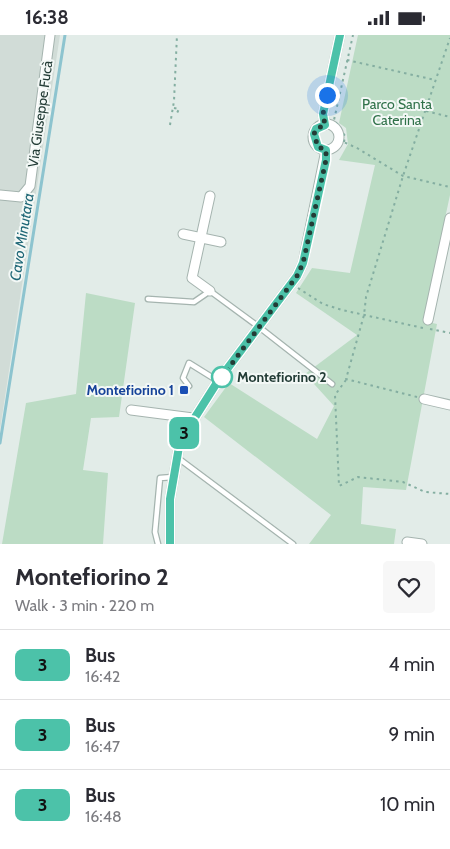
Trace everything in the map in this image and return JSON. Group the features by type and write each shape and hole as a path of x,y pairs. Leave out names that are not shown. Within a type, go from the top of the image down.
{"street":[{"name":"Via Giuseppe Fucà","path":"0,195 21,197 26,194 30,186 50,35"},
{"path":"325,125 323,114 340,35"},
{"path":"325,125 337,131 341,141 333,148 326,150 318,147 313,138 316,129 325,125"},
{"path":"170,544 170,499 180,441 193,417 291,284 303,263 326,150"},
{"path":"210,196 192,278 210,291"},
{"path":"428,320 446,260 450,218"},
{"path":"183,234 221,242"},
{"path":"424,399 450,405"},
{"path":"131,410 193,417"},
{"path":"407,542 422,544"}],"lane":[{"path":"148,299 194,302 210,291 332,384"},
{"path":"190,386 183,377 189,363 218,381"},
{"path":"176,457 293,544"},
{"path":"158,544 155,532 160,478 173,477"}],"path":[{"path":"170,125 177,35"},
{"path":"352,35 334,120 344,135 341,141 357,148 403,176 450,187"},
{"path":"450,37 403,176 366,297 364,315 346,379 335,395 339,486 358,477 403,482 425,492 450,493"},
{"path":"336,57 435,80"},
{"path":"172,108 179,109 177,113"},
{"path":"426,111 450,117"},
{"path":"291,284 323,304 364,315 450,333"},
{"path":"346,379 424,399"}],"shaded area":[{"path":"0,35 60,35 0,430"}],"green space":[{"name":"Parco Santa Caterina","path":"358,35 450,35 450,195 423,321 437,324 406,490 363,487 361,524 396,529 394,544 309,544 331,515 204,417 229,383 317,439 334,406 305,374 357,335 296,293 312,268 350,273 375,165 339,160 348,144 346,128 339,123"},
{"path":"86,293 135,303 119,417 91,418 83,470 108,473 103,544 2,544 26,403 76,394"}],"waterway":[{"name":"Cavo Minutara","path":"0,443 65,35"}],"bus line":[{"name":"3","path":"170,544 170,499 180,441 203,403 297,276 303,263 326,160 326,150 318,147 314,143 313,138 316,129 325,125 323,114 340,35"}],"place":[{"name":"Montefiorino 2","path":"222,377"},
{"name":"Montefiorino 1","path":"184,390"}],"route":[{"path":"222,377 297,276 303,263 326,160 326,150 318,147 314,143 313,138 316,129 325,125 323,114 327,95"}]}
